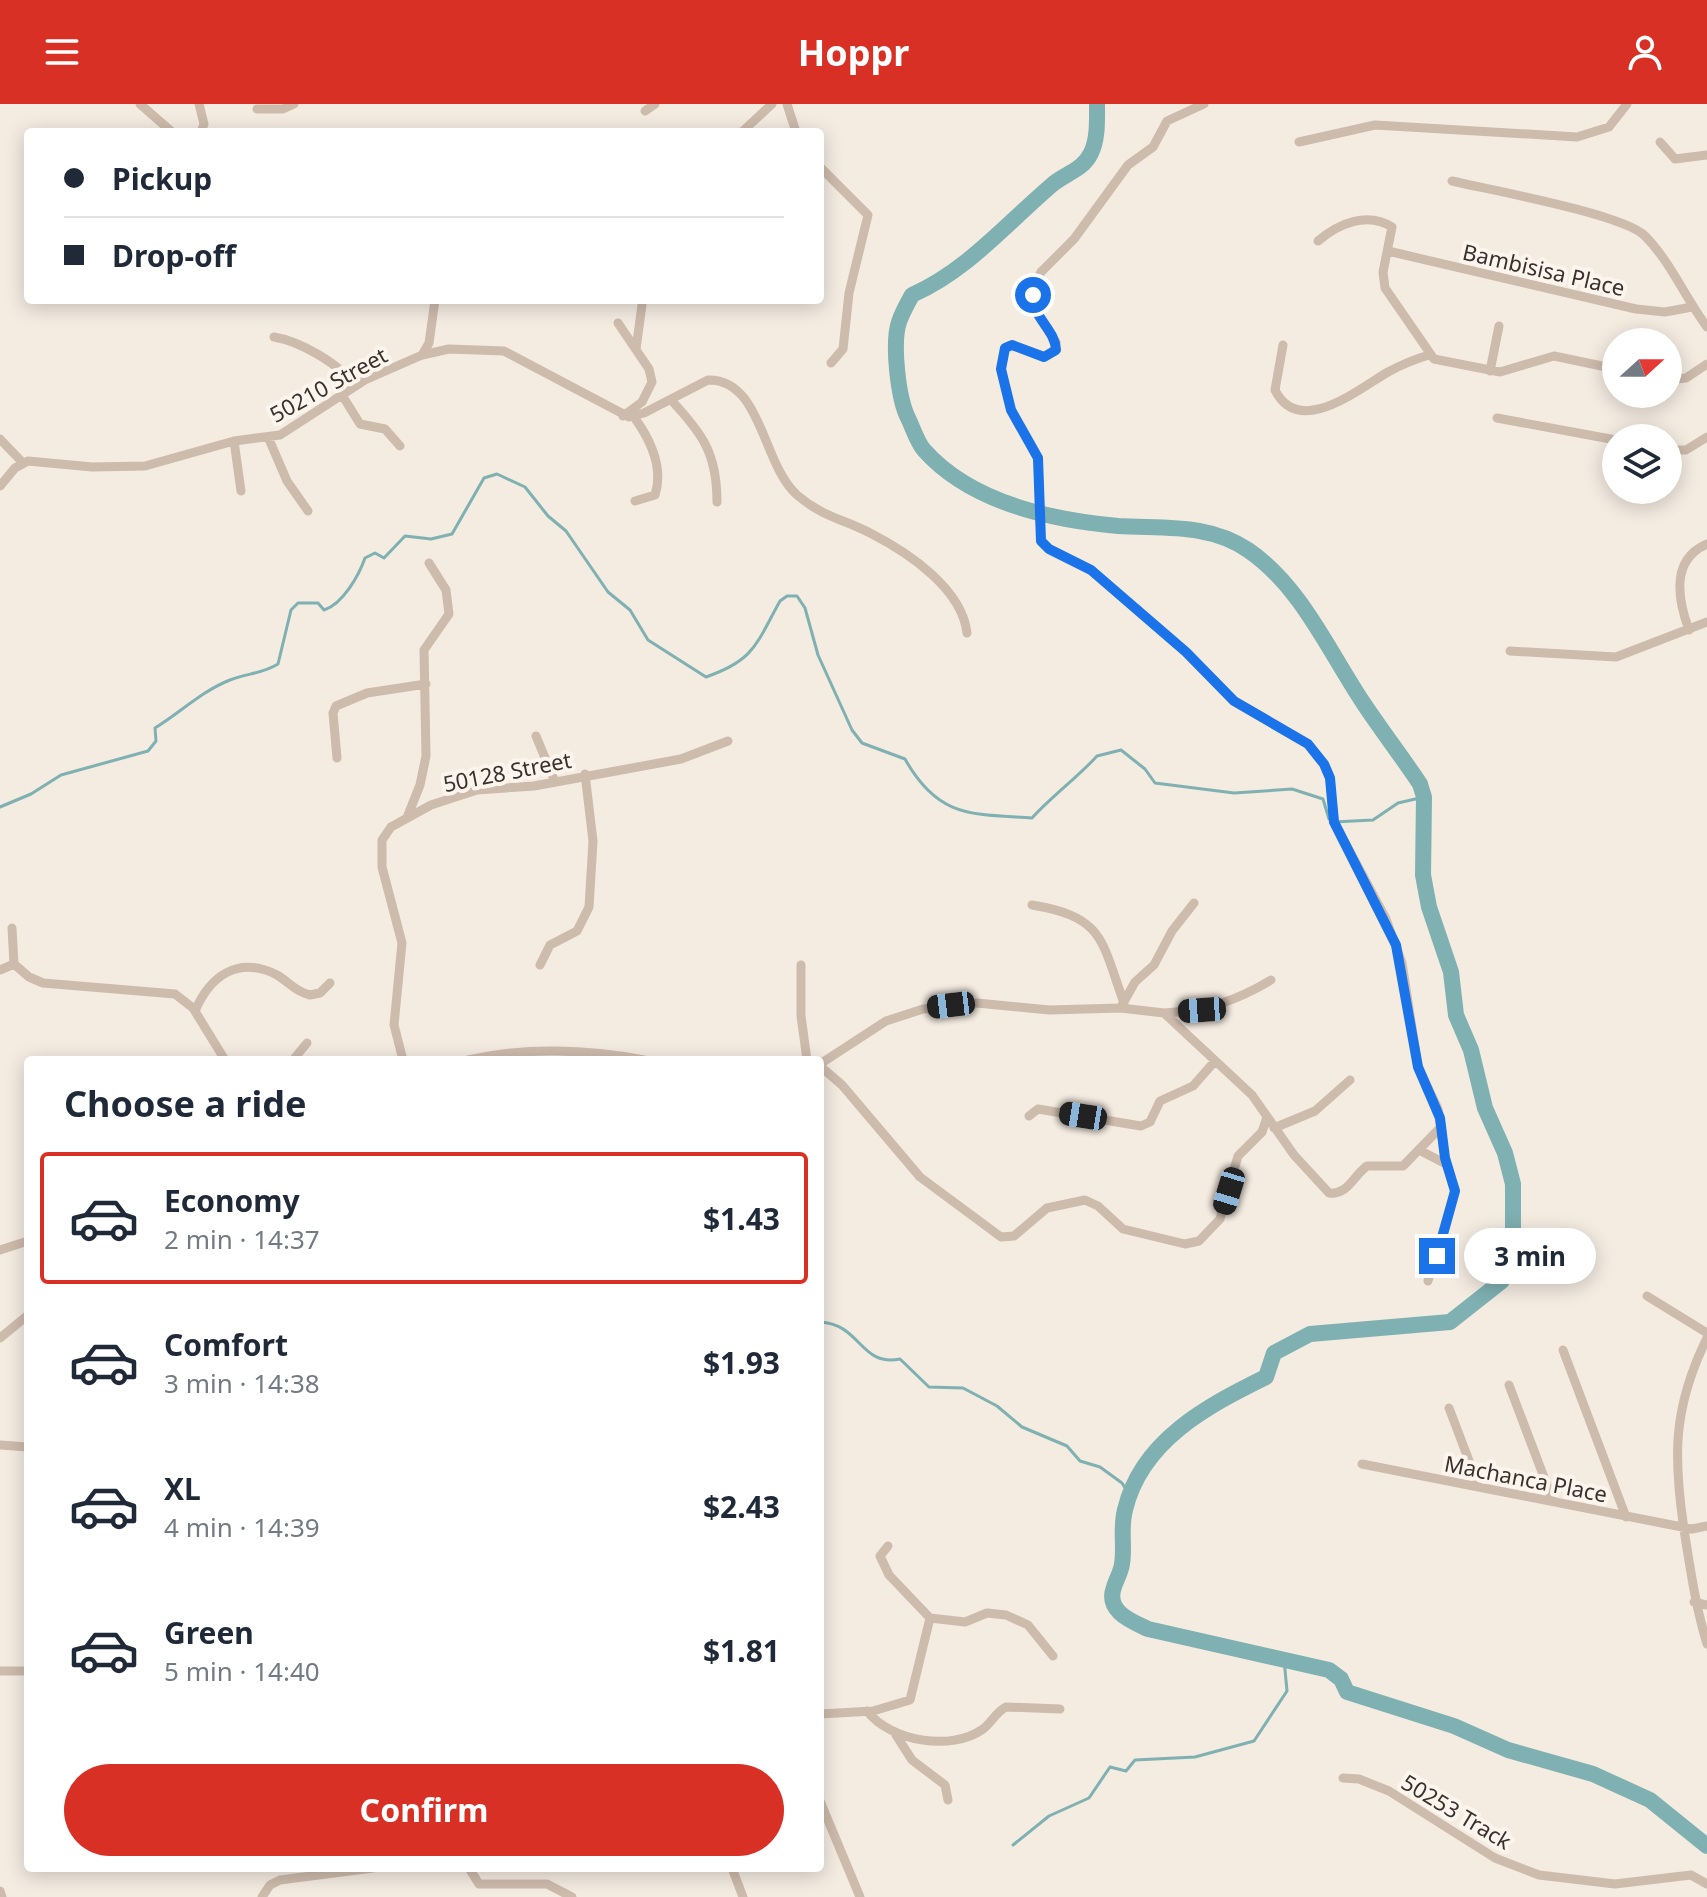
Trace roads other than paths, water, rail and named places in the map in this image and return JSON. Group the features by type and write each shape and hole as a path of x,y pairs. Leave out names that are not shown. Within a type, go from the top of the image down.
{"street":[{"path":"140,104 167,128"},
{"path":"199,104 202,128"},
{"path":"257,109 283,109 294,104"},
{"path":"645,111 655,104"},
{"path":"746,128 772,104"},
{"path":"787,104 795,128"},
{"path":"1204,104 1167,121 1153,147 1128,165 1074,239 1041,272 1035,284 1033,308 1056,342 1056,350 1044,357 1012,345 1005,348 1001,357 1011,410 1038,458 1041,541 1049,549 1091,570 1186,652 1234,701 1292,733 1317,753 1330,778 1334,822 1396,945 1418,1067 1438,1109 1446,1164 1453,1181 1454,1201 1428,1281"},
{"path":"1299,142 1375,125 1577,137 1609,127 1627,104"},
{"path":"1660,142 1675,159 1707,155"},
{"path":"824,171 868,215 844,320 843,349 831,363"},
{"path":"1452,181 1607,217 1634,227 1652,243 1707,327"},
{"path":"1318,241 1338,227 1366,219 1385,222 1393,229 1382,276 1385,288 1429,355 1446,363 1507,372 1554,356 1602,366"},
{"name":"Bambisisa Place","path":"1388,251 1636,309 1665,312 1692,307"},
{"path":"422,355 429,343 434,304"},
{"path":"636,349 636,323 642,305"},
{"path":"618,323 636,349 652,382 642,402 623,416"},
{"path":"1490,371 1499,326"},
{"path":"274,337 289,340 339,367 354,386"},
{"path":"1283,345 1275,390 1285,404 1303,409 1328,407 1388,372 1429,355"},
{"name":"50210 Street","path":"23,463 37,460 92,467 145,466 234,441 289,432 354,386 422,355 470,347 504,351 623,416 634,417 708,380 728,383 753,409 778,470 798,495 837,522 874,535 943,586 965,616 967,633"},
{"path":"1682,378 1707,364"},
{"path":"342,395 360,424 385,429 400,446"},
{"path":"671,400 693,423 712,456 716,467 717,502"},
{"path":"634,417 650,439 658,486 655,495 635,501"},
{"path":"1497,418 1602,437"},
{"path":"268,437 287,481 308,511"},
{"path":"1682,450 1707,437"},
{"path":"0,439 23,463 0,486"},
{"path":"234,441 241,491"},
{"path":"1689,630 1677,589 1691,556 1707,544"},
{"path":"407,816 425,765 424,650 445,621 449,605 446,590 429,563"},
{"path":"1510,651 1616,657 1707,622"},
{"path":"337,758 333,723 336,706 367,693 426,684"},
{"path":"536,736 555,782"},
{"name":"50128 Street","path":"402,1056 394,1025 402,943 385,886 381,849 385,834 407,816 477,790 555,782 585,774 681,759 728,741"},
{"path":"540,965 550,945 577,931 589,907 593,841 585,774"},
{"path":"1122,1005 1135,982 1157,961 1172,931 1194,903"},
{"path":"1032,905 1073,913 1092,926 1122,1005"},
{"path":"12,928 14,964 29,977 43,983 175,994 195,1011 223,1056"},
{"path":"0,970 14,964"},
{"path":"801,965 801,1016 806,1056"},
{"path":"195,1011 214,980 229,970 271,973 310,995 320,993 330,983"},
{"path":"824,1062 886,1021 923,1009 977,1003 1049,1010 1122,1005 1164,1013 1212,1008 1245,995 1271,980"},
{"path":"1164,1013 1252,1095 1294,1155 1333,1194 1348,1187 1367,1166 1397,1168 1421,1151 1440,1128"},
{"path":"296,1056 307,1043"},
{"path":"522,1056 587,1053 611,1056"},
{"path":"1029,1116 1038,1109 1125,1126 1141,1126 1150,1122 1160,1101 1193,1086 1215,1061"},
{"path":"824,1069 842,1085 920,1177 1001,1237 1019,1233 1042,1210 1081,1200 1098,1206 1123,1229 1185,1244 1199,1241 1217,1224 1238,1156 1262,1132 1267,1117"},
{"path":"1274,1128 1315,1111 1350,1080"},
{"path":"1421,1151 1446,1164"},
{"path":"0,1250 24,1242"},
{"path":"1647,1296 1707,1336 1687,1384 1676,1434 1676,1482 1694,1602 1707,1644"},
{"path":"0,1338 24,1318"},
{"path":"1563,1350 1626,1517"},
{"path":"1509,1385 1553,1501"},
{"path":"1449,1408 1479,1487"},
{"path":"0,1445 24,1447"},
{"name":"Machanca Place","path":"1362,1464 1626,1517 1684,1527 1707,1526"},
{"path":"888,1546 880,1556 884,1568 930,1618 965,1622 987,1613 1006,1615 1028,1625 1053,1656"},
{"path":"1694,1602 1707,1605"},
{"path":"824,1714 867,1711 910,1700 930,1618"},
{"path":"0,1671 24,1671"},
{"path":"896,1735 923,1740 945,1739 983,1729 1006,1707 1060,1709"},
{"path":"867,1711 896,1735 912,1760 945,1785 948,1800"},
{"name":"50253 Track","path":"1343,1778 1359,1779 1389,1791 1495,1858 1539,1875 1615,1884 1695,1876 1707,1884"},
{"path":"824,1811 860,1897"},
{"path":"262,1897 270,1885 280,1880 342,1872"},
{"path":"472,1872 479,1884 547,1884 572,1897"},
{"path":"734,1872 743,1897"},
{"path":"0,1891 2,1897"}],"waterway":[{"path":"1097,104 1095,142 1084,163 1053,184 951,273 912,295 899,322 896,343 904,409 924,450 943,468 988,496 1066,519 1118,526 1185,529 1217,535 1233,541 1267,565 1299,601 1364,704 1420,784 1424,797 1423,875 1429,907 1451,972 1456,1015 1471,1050 1485,1108 1505,1153 1513,1184 1513,1234 1502,1281 1450,1322 1310,1334 1274,1353 1266,1377 1221,1400 1179,1428 1161,1445 1145,1464 1125,1510 1122,1564 1112,1595 1113,1603 1121,1614 1148,1629 1329,1670 1341,1679 1347,1692 1454,1726 1508,1750 1593,1774 1650,1800 1707,1846"},
{"path":"0,807 31,794 61,775 148,751 156,741 155,728 201,696 230,680 278,664 291,610 298,603 318,603 324,610 331,607 349,588 365,558 375,553 384,558 405,536 431,539 452,534 484,478 497,474 525,487 548,516 566,531 608,592 630,610 648,640 706,677 745,657 780,601 787,596 797,596 805,608 818,655 852,730 862,743 905,759 930,793 958,809 1032,818 1097,756 1121,750 1145,769 1155,783 1234,793 1292,789 1323,799 1329,819 1334,822 1373,820 1398,803 1424,797"},
{"path":"824,1323 844,1330 876,1357 900,1359 929,1387 963,1388 997,1406 1022,1427 1067,1446 1080,1461 1100,1467 1122,1483 1130,1496"},
{"path":"1013,1845 1049,1816 1089,1798 1110,1767 1126,1771 1135,1760 1195,1757 1254,1741 1287,1691 1284,1659"}]}
